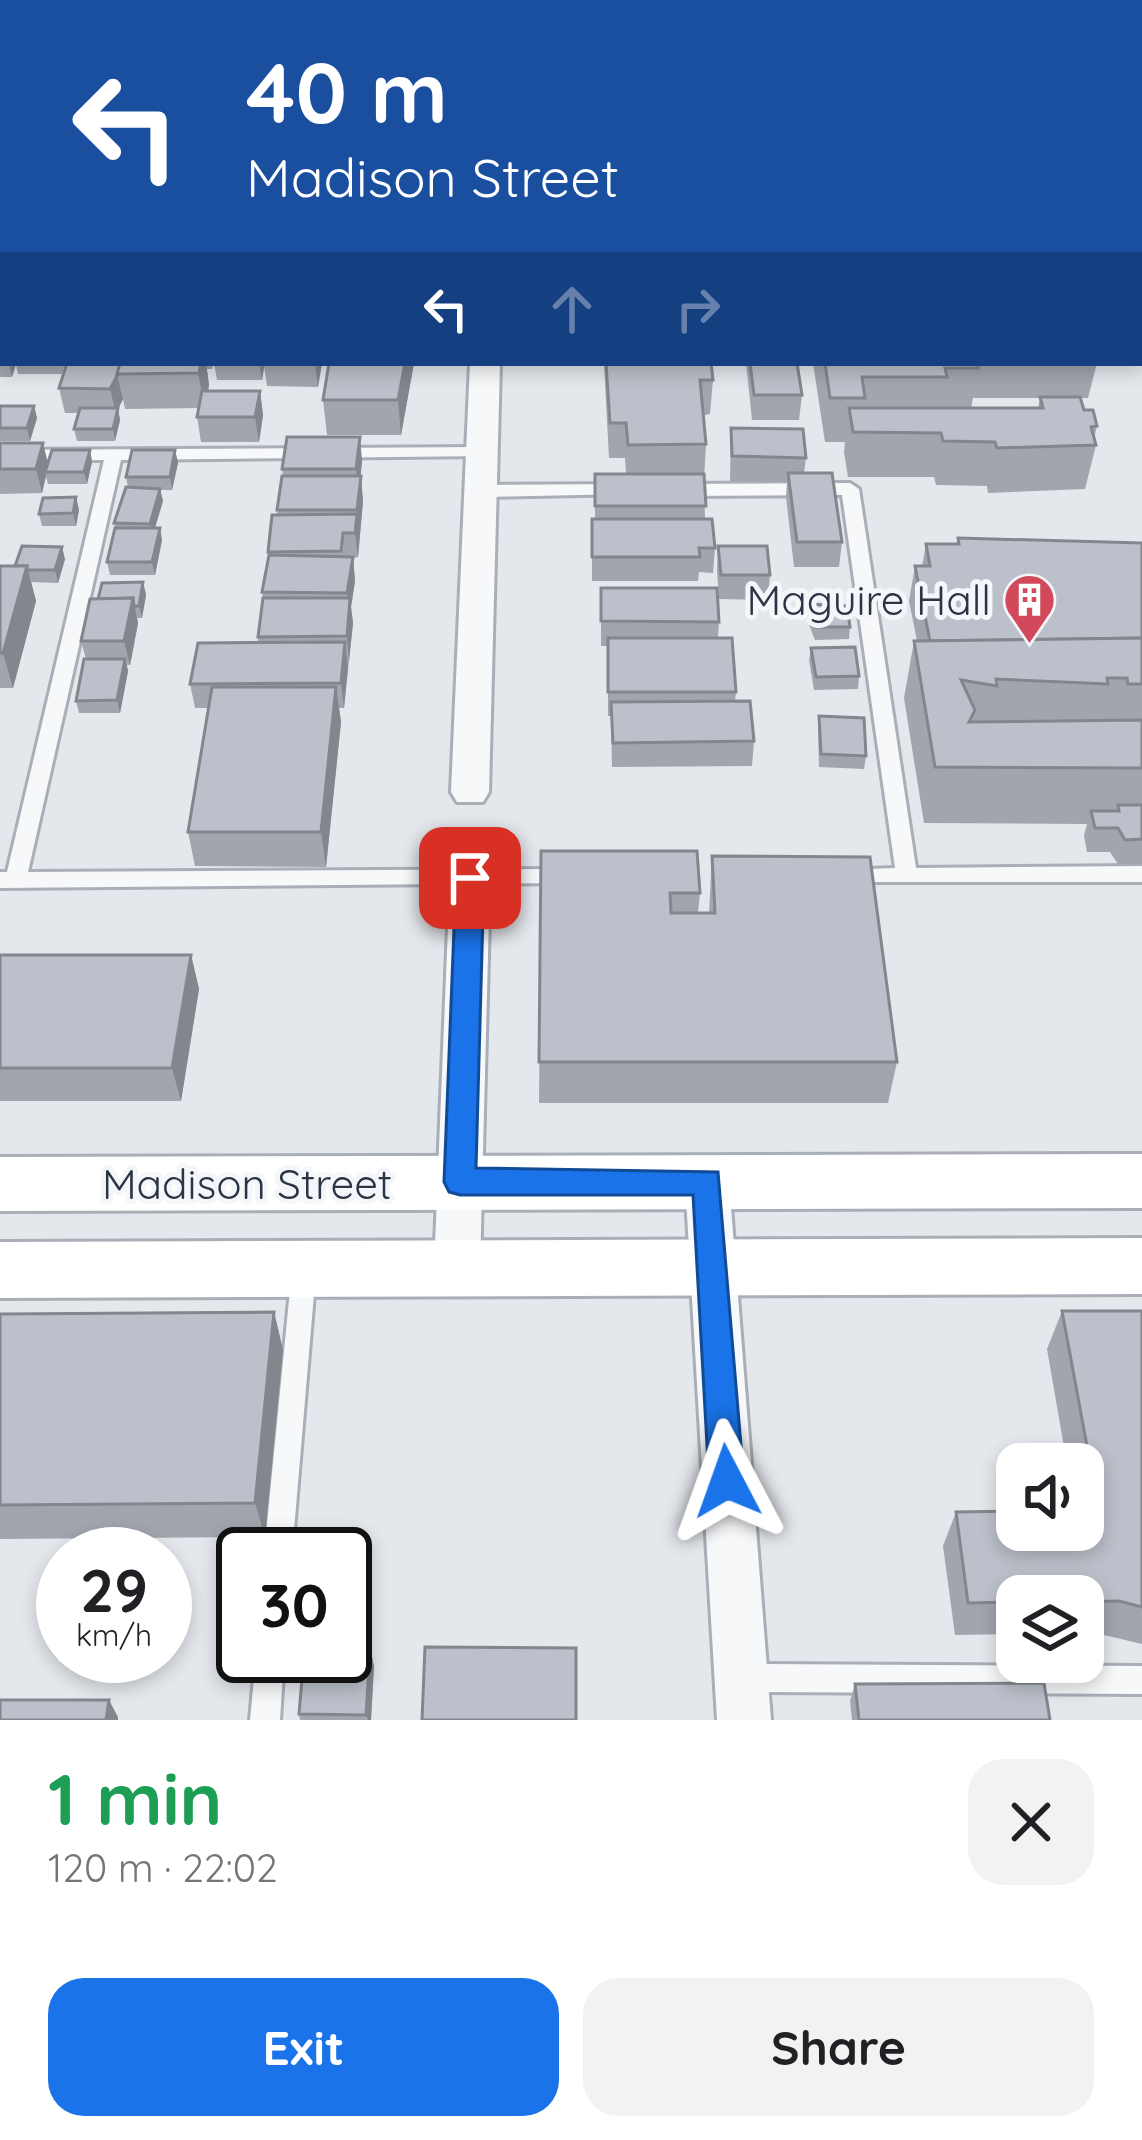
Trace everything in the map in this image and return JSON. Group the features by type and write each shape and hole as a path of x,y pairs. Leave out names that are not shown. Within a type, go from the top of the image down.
{"main road":[{"name":"Madison Street","path":"0,1184 1142,1181"},
{"name":"Madison Street","path":"0,1270 1142,1266"}],"street":[{"path":"470,792 485,366"},
{"path":"457,1269 470,878"},
{"path":"707,1181 743,1699"}],"lane":[{"path":"0,454 482,452"},
{"path":"114,454 8,880 581,878"},
{"path":"481,491 638,490"},
{"path":"661,490 850,490 907,876"},
{"path":"814,876 1142,874"},
{"path":"280,1527 304,1270"},
{"path":"743,1699 1142,1680"},
{"path":"265,1720 268,1683"}],"building":[{"path":"66,366 119,366 110,389 59,388"},
{"path":"119,366 200,366 199,373 117,374"},
{"path":"329,366 404,366 398,400 323,400"},
{"path":"606,366 711,366 713,380 700,380 706,444 628,445 626,423 610,423"},
{"path":"750,366 797,366 802,395 754,395"},
{"path":"825,366 978,366 945,368 947,377 862,377 865,398 830,398"},
{"path":"202,391 260,391 255,417 197,417"},
{"path":"1040,397 1080,397 1084,410 1093,410 1096,445 997,448 995,442 943,441 941,433 853,432 849,408 1043,408"},
{"path":"0,406 34,406 27,428 0,428"},
{"path":"80,408 118,408 113,429 74,429"},
{"path":"731,428 803,429 806,458 732,456"},
{"path":"287,437 360,437 356,469 282,469"},
{"path":"0,443 43,443 36,469 0,469"},
{"path":"52,450 90,450 84,472 45,472"},
{"path":"132,450 175,450 170,477 126,477"},
{"path":"788,473 832,473 842,542 797,542"},
{"path":"595,474 704,474 706,506 595,506"},
{"path":"282,476 361,476 357,510 277,510"},
{"path":"126,487 160,489 150,524 114,523"},
{"path":"76,497 73,513 39,514 43,498"},
{"path":"357,514 355,533 343,533 341,551 268,552 272,515"},
{"path":"592,519 712,519 715,548 699,548 700,557 592,557"},
{"path":"115,528 160,528 152,562 107,562"},
{"path":"958,538 1142,543 1142,638 930,641 915,566 930,566 926,544 959,544"},
{"path":"22,546 62,547 55,570 15,566"},
{"path":"718,546 767,546 770,575 721,575"},
{"path":"269,555 353,557 347,593 262,592"},
{"path":"0,566 27,566 3,653 0,653"},
{"path":"143,582 139,606 134,606 133,598 98,599 102,583"},
{"path":"601,588 717,588 719,622 601,621"},
{"path":"133,598 124,641 81,641 90,599"},
{"path":"263,598 350,598 347,636 258,637"},
{"path":"807,604 847,606 850,627 816,627"},
{"path":"608,638 732,638 736,692 608,692"},
{"path":"1142,638 1142,684 1128,684 1127,678 1107,678 1108,684 996,679 997,686 961,680 975,710 969,722 1142,720 1142,768 935,767 914,641"},
{"path":"345,642 341,683 190,684 198,643"},
{"path":"855,647 859,676 816,677 811,648"},
{"path":"84,659 125,659 117,700 76,701"},
{"path":"212,687 336,687 321,832 188,832"},
{"path":"750,701 754,741 613,743 611,702"},
{"path":"819,716 864,718 866,756 821,754"},
{"path":"1118,805 1142,805 1142,839 1125,840 1118,828 1095,828 1091,811 1119,811"},
{"path":"541,851 697,851 700,893 670,893 671,913 715,913 712,856 870,857 897,1062 539,1062"},
{"path":"0,955 191,955 172,1068 0,1068"},
{"path":"1062,1311 1142,1311 1142,1607 1104,1601 1104,1575 996,1575 996,1602 968,1603 956,1512 996,1511 996,1551 1104,1551 1104,1443 1086,1443"},
{"path":"274,1312 255,1503 0,1505 0,1314"},
{"path":"425,1647 576,1648 576,1720 422,1720"},
{"path":"302,1683 368,1683 366,1715 299,1714"},
{"path":"1044,1683 1050,1720 859,1720 855,1684"},
{"path":"0,1700 109,1700 106,1720 0,1720"}],"place":[{"name":"Maguire Hall","path":"1030,645"}],"route":[{"path":"470,878 460,1182 707,1181 727,1481"}]}
